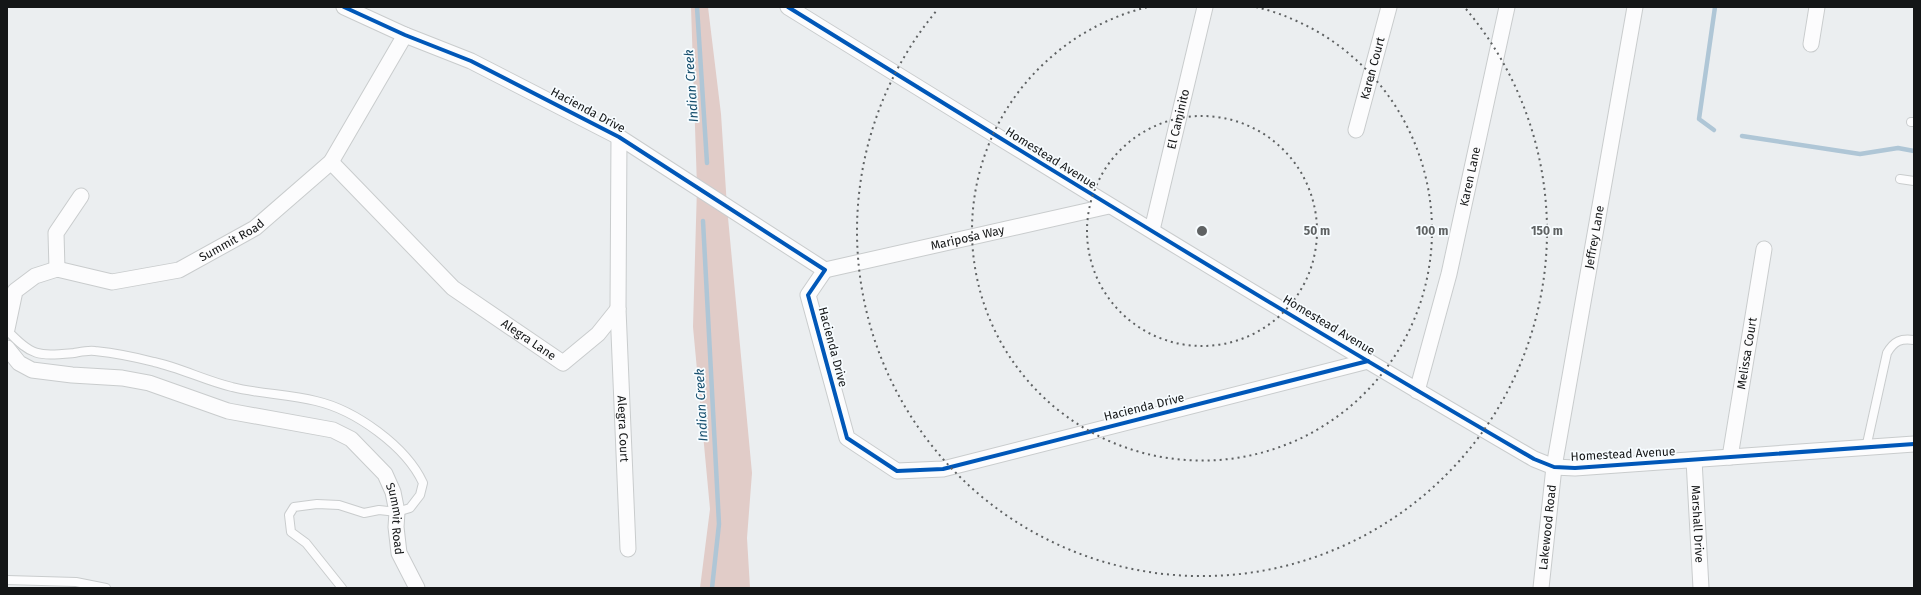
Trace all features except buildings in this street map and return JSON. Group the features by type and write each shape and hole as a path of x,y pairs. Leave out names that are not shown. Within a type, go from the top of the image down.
{"street":[{"name":"Hacienda Drive","path":"344,7 405,35 471,61 619,137 825,270 808,295 847,438 897,471 943,468 1368,361"},
{"name":"Homestead Avenue","path":"788,7 1109,206 1152,230 1417,391 1534,459 1554,467 1589,468 1914,444"},
{"name":"El Caminito","path":"1152,230 1205,7"},
{"name":"Karen Court","path":"1356,130 1389,7"},
{"name":"Karen Lane","path":"1417,391 1449,274 1507,7"},
{"name":"Jeffrey Lane","path":"1554,467 1635,7"},
{"path":"1811,44 1817,7"},
{"name":"Summit Road","path":"57,269 112,282 179,270 255,228 331,162 405,35"},
{"path":"618,309 619,137"},
{"name":"Alegra Lane","path":"331,162 453,288 563,363 598,334 618,309"},
{"path":"7,330 15,291 35,276 57,269 56,233 82,196"},
{"name":"Mariposa Way","path":"825,270 1109,206"},
{"name":"Melissa Court","path":"1730,457 1764,249"},
{"name":"Alegra Court","path":"618,309 628,549"},
{"name":"Summit Road","path":"7,348 19,363 32,370 72,375 122,378 149,383 228,411 333,430 351,439 385,474 393,492 397,512 396,527 399,553 417,588"},
{"name":"Marshall Drive","path":"1694,460 1701,588"},
{"name":"Lakewood Road","path":"1541,588 1554,467"}],"lane":[{"path":"1900,179 1914,181"},
{"path":"7,330 20,345 28,351 40,355 93,351 154,362 231,387 316,401 344,411 379,432 395,444 417,469 423,483 420,496 410,508 397,512 379,510 364,513 339,506 317,504 294,507 289,515 291,532 306,542 342,588"},
{"path":"1866,448 1887,352 1891,345 1898,340 1914,340"},
{"path":"7,580 76,582 106,588"}],"shaded area":[{"path":"691,7 708,7 721,114 727,207 752,473 747,538 750,588 700,588 710,509 693,327 697,187"}],"waterway":[{"name":"Indian Creek","path":"697,7 707,163"},
{"path":"1714,130 1699,119 1715,7"},
{"path":"1742,136 1860,154 1898,148 1914,151"},
{"name":"Indian Creek","path":"703,221 719,524 712,588"}],"cycle path":[{"path":"344,7 405,35 471,61 619,137 825,270 808,295 847,438 897,471 943,469 1368,361"},
{"path":"788,7 1066,179 1253,292 1534,459 1554,467 1575,468 1914,444"}]}
